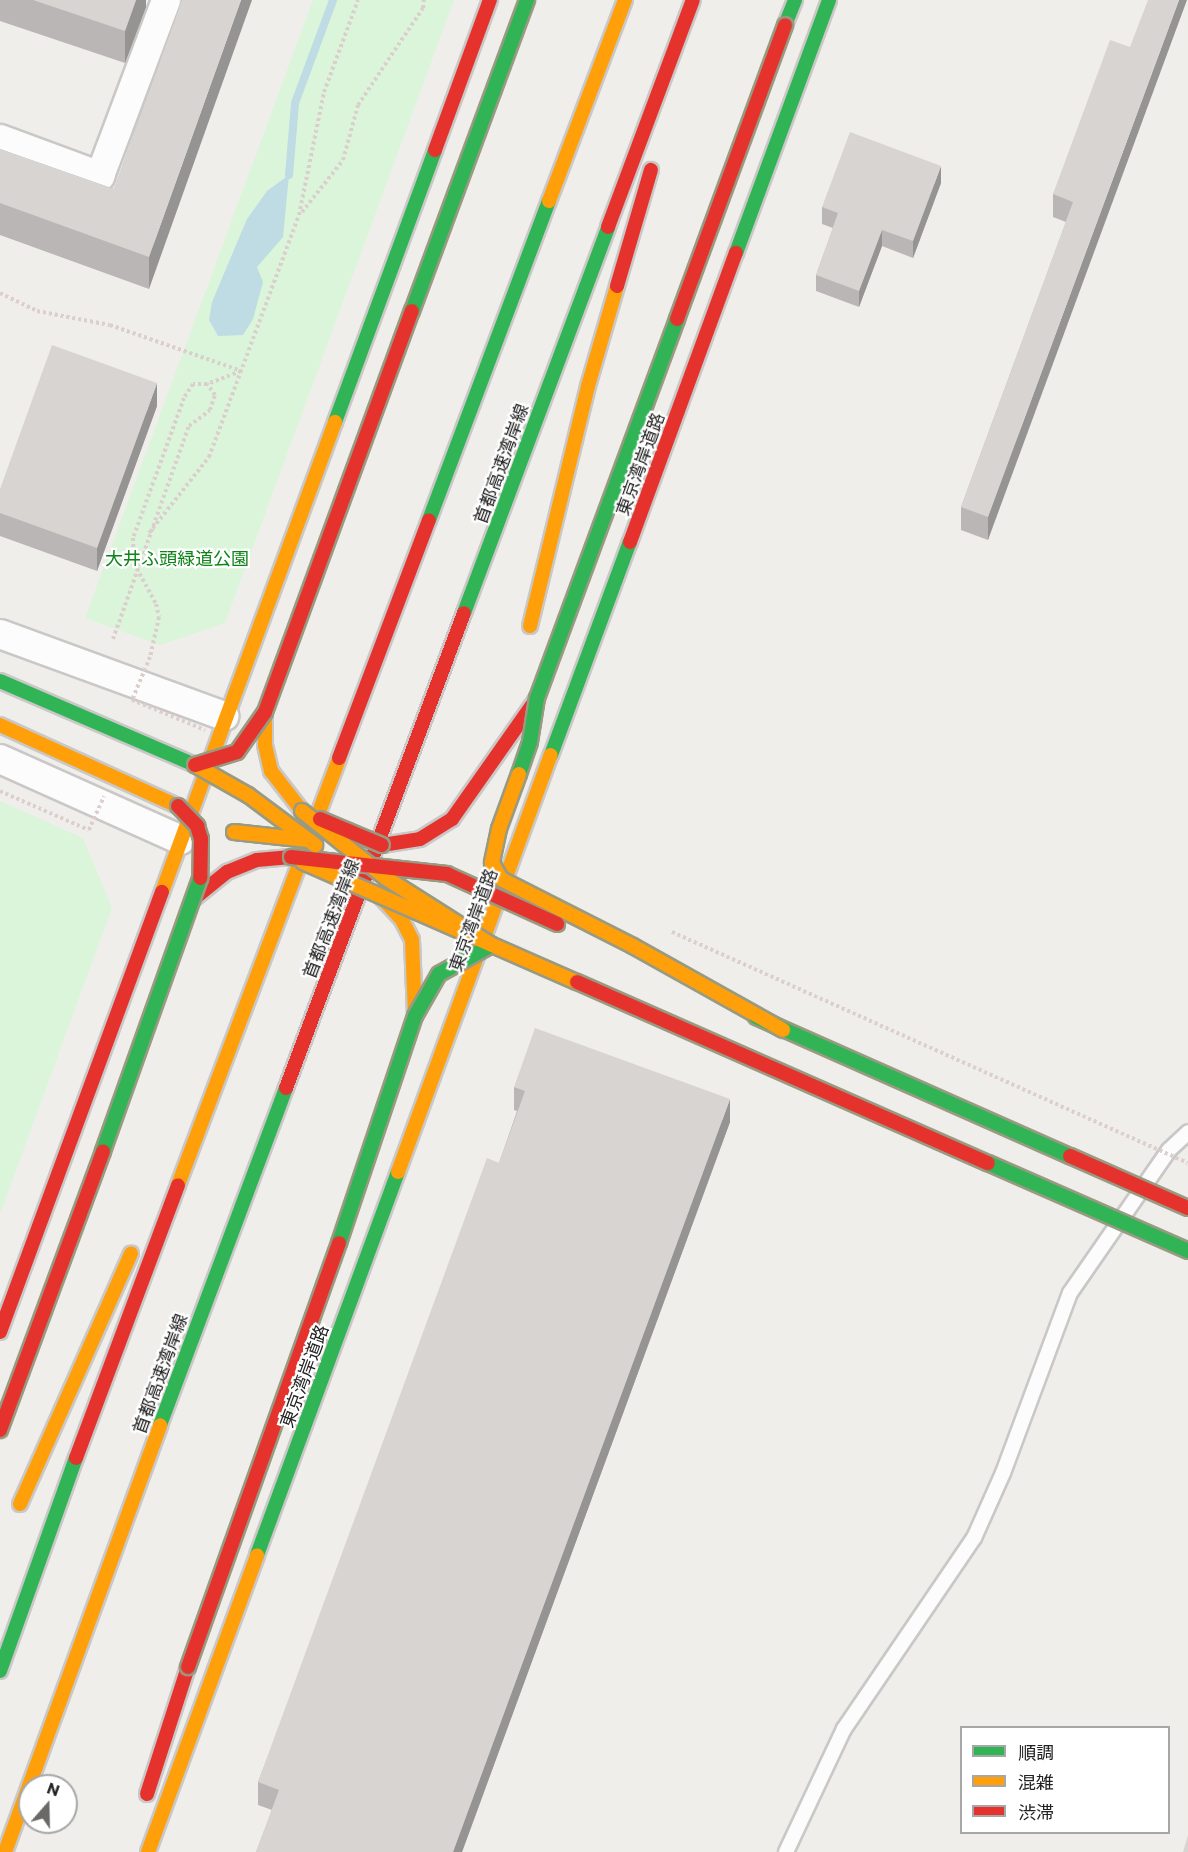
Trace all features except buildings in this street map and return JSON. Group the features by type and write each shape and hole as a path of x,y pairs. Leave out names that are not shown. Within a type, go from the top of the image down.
{"main road":[{"path":"0,1332 181,840 218,725 490,0"},
{"path":"195,765 237,752 265,712 526,0"},
{"path":"0,1671 245,1006 625,0"},
{"path":"667,114 690,34 693,0"},
{"name":"首都高速湾岸線","path":"5,1852 165,1412 693,0"},
{"path":"783,1030 633,946 501,879 494,871 494,845 530,742 537,698 795,0"},
{"name":"東京湾岸道路","path":"148,1852 829,0"},
{"path":"530,626 588,386 654,159"},
{"path":"0,681 382,845 783,1030 1188,1208"},
{"path":"234,832 343,844 382,845 420,839 437,832 452,819 537,698"},
{"path":"265,712 265,745 272,771 302,812 371,866 492,945"},
{"path":"0,725 234,832 1188,1251"},
{"path":"195,765 248,795 310,840 380,896 402,920 412,940 416,1016"},
{"path":"0,1431 196,897 202,870 201,839 197,826 178,806"},
{"path":"196,897 227,872 257,860 291,857 447,874"},
{"path":"141,1813 188,1667 270,1430 356,1197 416,1016 439,974 492,945"},
{"path":"160,1189 245,1006"},
{"path":"20,1504 135,1243"}],"street":[{"path":"0,139 100,176 166,0"},
{"path":"0,634 218,725"},
{"path":"0,759 181,840"}],"lane":[{"path":"786,1852 844,1729 974,1538 1013,1446 1070,1293 1169,1150 1188,1132"}],"path":[{"path":"149,533 209,457 299,215 324,92 358,0"},
{"path":"299,215 343,160 358,105 423,8 424,0"},
{"path":"0,293 36,311 110,325 241,371"},
{"path":"218,725 132,700 150,657 159,617 156,604 134,563 133,538 184,398 193,384 207,384 241,371"},
{"path":"113,639 189,426 210,410 215,395 207,384"},
{"path":"0,790 89,830 104,796"},
{"path":"663,927 1188,1163"}],"green space":[{"name":"大井ふ頭緑道公園","path":"313,0 454,0 225,623 160,645 85,618"},
{"path":"0,801 83,838 112,908 0,1214"}],"water":[{"path":"289,175 283,237 257,267 263,282 253,319 243,335 218,336 209,320 212,302 247,219 267,191"}],"waterway":[{"path":"289,175 295,103 333,0"}],"traffic: fast":[{"path":"412,311 527,0"},
{"path":"785,25 795,0"},
{"path":"736,253 829,0"},
{"path":"335,422 435,150"},
{"path":"429,520 549,201"},
{"path":"464,613 608,227"},
{"path":"519,774 530,742 537,698 677,319"},
{"path":"551,755 630,542"},
{"path":"0,681 195,765"},
{"path":"103,1151 200,878"},
{"path":"339,1243 415,1016 439,974 492,945"},
{"path":"756,1017 1070,1156"},
{"path":"160,1425 286,1088"},
{"path":"988,1163 1188,1251"},
{"path":"257,1555 398,1172"},
{"path":"0,1671 76,1458"}],"traffic: slow":[{"path":"549,201 625,0"},
{"path":"530,626 588,386 617,286"},
{"path":"162,892 335,422"},
{"path":"265,712 265,745 271,771 302,811"},
{"path":"0,725 178,806"},
{"path":"398,1172 551,755"},
{"path":"178,1185 339,758"},
{"path":"195,765 248,795 315,845"},
{"path":"519,774 499,829 492,863 501,879 633,946 783,1030"},
{"path":"302,811 386,878 492,945"},
{"path":"234,832 308,840"},
{"path":"303,862 577,982"},
{"path":"380,896 402,920 412,940 415,1016"},
{"path":"20,1504 131,1253"},
{"path":"5,1852 160,1425"},
{"path":"148,1852 257,1555"}],"traffic: jam":[{"path":"435,150 490,0"},
{"path":"608,227 693,0"},
{"path":"677,319 785,25"},
{"path":"617,286 651,170"},
{"path":"630,542 736,253"},
{"path":"195,765 237,752 265,712 412,311"},
{"path":"339,758 429,520"},
{"path":"286,1088 464,613"},
{"path":"382,845 420,839 452,819 537,698"},
{"path":"178,806 197,826 201,839 200,878"},
{"path":"320,819 382,845"},
{"path":"196,897 227,872 257,860 291,857"},
{"path":"291,857 447,874"},
{"path":"447,874 557,924"},
{"path":"0,1332 162,892"},
{"path":"577,982 988,1163"},
{"path":"0,1430 103,1151"},
{"path":"1070,1156 1188,1208"},
{"path":"76,1458 178,1185"},
{"path":"188,1667 339,1243"},
{"path":"147,1794 188,1667"}]}
